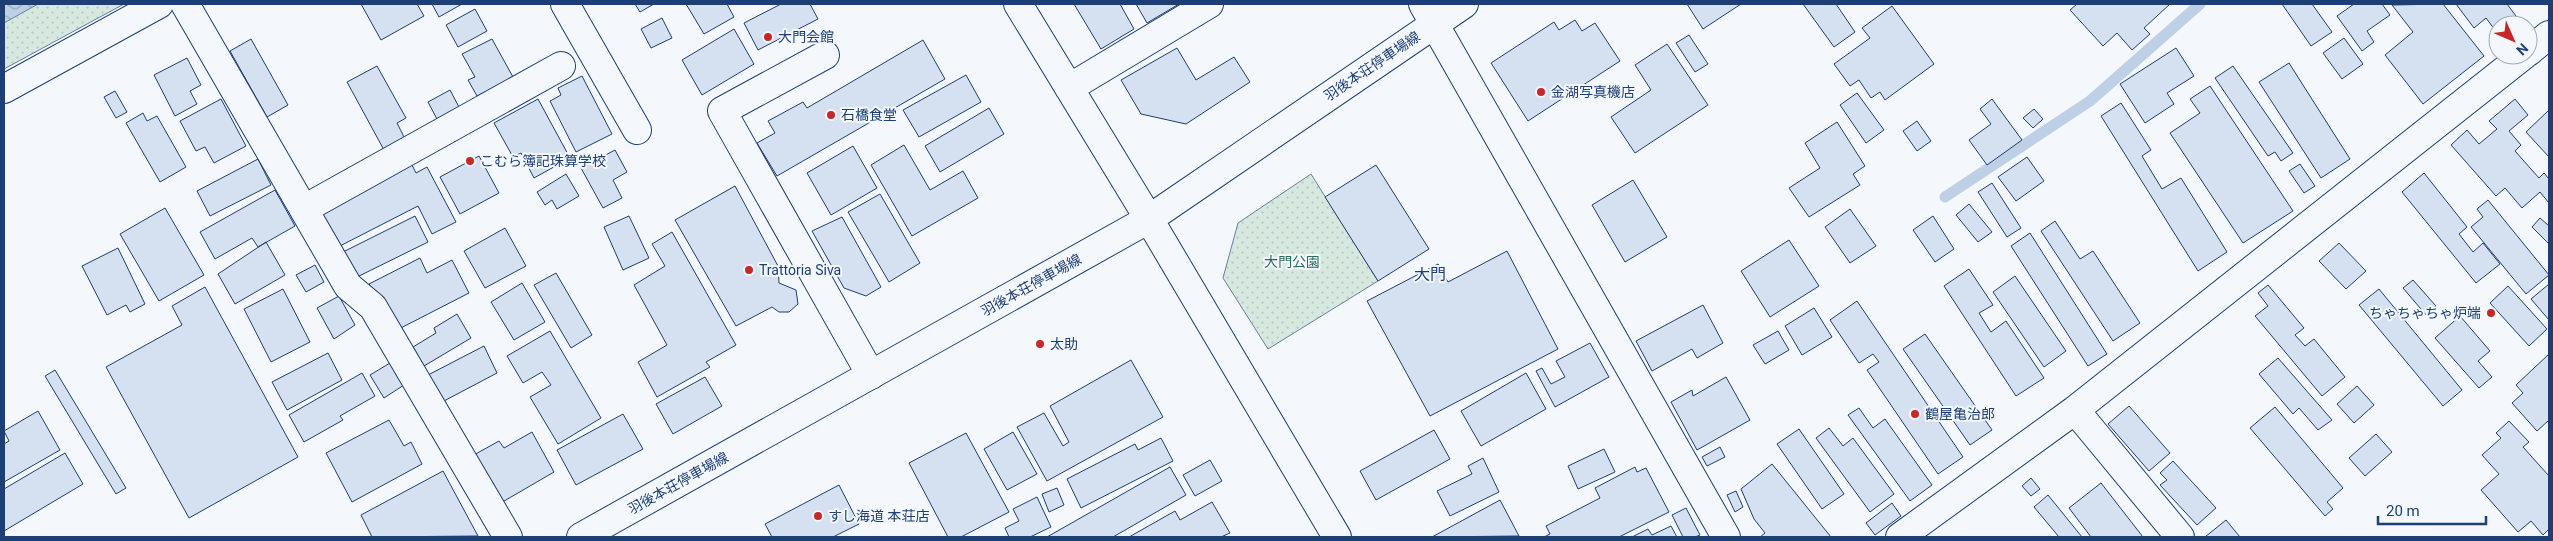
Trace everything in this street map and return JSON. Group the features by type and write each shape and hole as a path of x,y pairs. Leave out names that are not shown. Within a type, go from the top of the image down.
{"street":[{"path":"4,89 160,4"},
{"path":"185,4 348,286 373,307 508,537"},
{"path":"566,4 637,130"},
{"path":"1018,4 1149,219 1337,537"},
{"path":"1069,88 1209,4"},
{"name":"羽後本荘停車場線","path":"581,537 1149,219 1428,14 1464,4"},
{"path":"1428,14 1726,537"},
{"path":"2538,44 2549,35"},
{"path":"825,54 722,112 871,374"},
{"path":"1900,537 2075,410 2511,65"},
{"path":"304,209 562,66"},
{"path":"2075,410 2180,537"}],"green space":[{"path":"4,4 124,4 4,69"},
{"name":"大門公園","path":"1311,174 1378,281 1268,349 1223,278 1238,223"}],"water":[{"path":"4,4 38,4 4,23"}],"building":[{"path":"361,4 417,4 424,16 381,40"},
{"path":"432,4 462,4 439,17"},
{"path":"635,4 654,4 640,12"},
{"path":"686,4 727,4 734,17 704,34"},
{"name":"大門会館","path":"781,4 810,4 818,19 758,50 744,23"},
{"path":"1074,4 1120,4 1134,29 1101,49"},
{"path":"1136,4 1179,4 1147,23"},
{"path":"1687,4 1741,4 1703,29"},
{"path":"1803,4 1836,4 1855,32 1834,47"},
{"path":"2077,4 2170,4 2144,28 2150,34 2132,50 2117,33 2103,46 2070,10"},
{"path":"2282,4 2312,4 2332,32 2311,46"},
{"path":"2354,4 2382,4 2390,15 2367,31 2374,42 2362,51 2337,16"},
{"path":"2443,4 2484,56 2423,104 2385,55 2413,32 2392,5"},
{"path":"2456,4 2507,4 2515,15 2488,15 2488,21 2486,18 2474,28"},
{"path":"1892,6 1934,64 1885,100 1880,92 1871,98 1859,80 1850,86 1834,64 1870,38 1862,28"},
{"path":"475,9 487,31 458,47 446,25"},
{"path":"662,18 672,38 651,48 641,29"},
{"name":"金湖写真機店","path":"1575,20 1582,31 1595,23 1620,61 1528,121 1491,63 1554,22 1559,30"},
{"path":"734,29 754,64 702,95 682,60"},
{"path":"1689,35 1708,64 1695,72 1676,43"},
{"path":"2344,38 2363,64 2342,79 2323,53"},
{"path":"251,39 288,105 267,117 230,51"},
{"path":"492,39 513,77 477,96 468,80 475,77 462,54"},
{"name":"石橋食堂","path":"923,40 945,79 777,176 757,143 775,133 768,121 803,102 807,108"},
{"path":"1667,44 1708,105 1635,153 1611,117 1651,90 1635,65"},
{"path":"1177,48 1196,80 1234,57 1250,82 1186,124 1141,114 1121,80"},
{"path":"2176,48 2194,76 2167,93 2174,104 2145,123 2120,84"},
{"path":"187,58 201,85 190,91 197,104 175,116 154,75"},
{"path":"2289,63 2350,159 2321,178 2259,82"},
{"path":"377,66 406,118 397,123 405,139 384,150 347,82"},
{"path":"2233,66 2293,153 2281,161 2275,152 2268,156 2215,78"},
{"path":"966,75 981,102 919,137 903,110"},
{"path":"582,76 612,134 576,152 550,101 561,95 558,88"},
{"path":"2210,86 2293,211 2243,243 2170,133 2200,113 2190,99"},
{"path":"450,90 460,109 438,121 428,102"},
{"path":"115,91 127,112 116,118 104,97"},
{"path":"1857,93 1884,130 1866,143 1840,105"},
{"path":"221,99 246,146 214,163 205,147 196,151 180,121"},
{"path":"538,99 570,158 534,178 521,153 513,157 494,123"},
{"path":"1992,99 2022,140 1987,165 1969,140 1991,124 1980,109"},
{"path":"2515,99 2528,115 2509,131 2521,145 2515,151 2539,178 2544,173 2549,179 2549,203 2540,192 2522,208 2505,188 2496,196 2451,145 2467,130 2479,144 2497,129 2489,121"},
{"path":"2121,103 2151,150 2142,156 2162,189 2181,178 2227,252 2198,271 2101,116"},
{"path":"989,108 1004,134 940,172 925,146"},
{"path":"2034,109 2043,119 2033,128 2023,118"},
{"path":"2549,110 2549,157 2526,132"},
{"path":"143,113 147,121 157,116 186,167 160,182 126,123"},
{"path":"1917,121 1931,141 1917,151 1903,131"},
{"path":"1837,122 1865,166 1853,174 1860,185 1809,217 1789,188 1820,168 1805,143"},
{"path":"904,145 930,190 963,171 978,198 912,236 871,165"},
{"path":"853,146 877,188 831,215 807,173"},
{"path":"615,150 627,172 613,180 622,198 603,208 581,168"},
{"path":"479,156 499,193 460,214 440,177"},
{"path":"2027,157 2044,181 2016,201 1998,177"},
{"path":"258,159 271,185 210,216 197,191"},
{"path":"411,163 416,173 427,167 456,222 432,234 418,206 336,248 317,212"},
{"path":"2300,164 2315,186 2304,193 2289,171"},
{"path":"1376,165 1429,249 1378,281 1325,197"},
{"path":"2424,173 2467,227 2459,234 2473,252 2483,243 2500,264 2476,283 2402,192"},
{"path":"566,174 579,196 557,209 552,200 545,205 537,192"},
{"path":"1633,180 1667,237 1625,262 1592,205"},
{"path":"1992,183 2021,228 2007,237 1978,192"},
{"path":"735,186 778,266 779,283 796,290 798,304 789,312 779,312 772,307 736,326 675,220"},
{"path":"275,190 295,226 258,247 252,238 215,259 200,232"},
{"path":"880,194 920,263 889,282 848,212"},
{"path":"2488,200 2549,275 2526,294 2471,227 2483,217 2477,209"},
{"path":"1969,204 1992,232 1978,242 1956,215"},
{"path":"165,208 204,275 159,301 120,234"},
{"path":"1850,209 1876,246 1850,263 1825,227"},
{"path":"415,216 428,242 353,279 341,253"},
{"path":"629,216 649,258 623,270 604,227"},
{"path":"1933,216 1954,249 1935,262 1913,230"},
{"path":"842,217 881,287 866,296 844,288 812,231"},
{"path":"2540,218 2549,226 2549,244 2532,227"},
{"path":"2055,221 2080,259 2093,251 2140,323 2113,341 2041,231"},
{"path":"505,228 526,266 485,288 464,251"},
{"path":"672,232 736,345 706,362 710,367 657,397 638,362 667,345 634,285 665,266 652,244"},
{"path":"2030,233 2107,354 2088,366 2011,246"},
{"path":"1789,240 1819,286 1770,317 1741,271"},
{"path":"266,242 285,275 235,304 218,274"},
{"path":"2339,243 2366,271 2346,289 2319,261"},
{"path":"118,248 145,304 130,312 126,305 107,315 82,266"},
{"path":"1507,251 1558,349 1430,416 1367,301 1438,264 1448,282"},
{"path":"420,258 427,273 452,260 469,293 393,332 369,284"},
{"path":"315,265 324,282 306,292 296,275"},
{"path":"1969,269 1993,305 1979,313 1991,332 2006,321 2044,378 2016,396 1944,286"},
{"path":"556,273 592,335 571,348 534,285"},
{"path":"2015,276 2066,351 2044,367 1993,292"},
{"path":"2413,280 2436,306 2426,315 2403,288"},
{"path":"522,283 545,322 514,340 491,302"},
{"path":"2549,284 2549,320 2531,299"},
{"path":"2268,285 2304,328 2295,335 2305,346 2314,339 2345,377 2322,396 2255,316 2268,306 2258,293"},
{"path":"2508,286 2547,329 2529,346 2490,303"},
{"path":"205,287 298,457 189,518 106,367 182,325 172,306"},
{"path":"283,289 310,342 271,362 244,309"},
{"path":"2379,289 2462,390 2443,406 2359,305"},
{"path":"339,296 355,325 334,339 317,308"},
{"name":"鶴屋亀治郎","path":"1857,301 1963,457 1938,474 1867,370 1879,362 1873,354 1859,363 1830,320"},
{"path":"1703,305 1723,343 1697,358 1692,349 1652,371 1636,341"},
{"path":"1814,308 1832,337 1802,355 1785,326"},
{"path":"457,314 471,338 424,366 413,347 436,333 434,328"},
{"path":"2460,316 2490,351 2478,361 2492,377 2479,388 2435,338"},
{"path":"550,331 601,418 558,444 530,397 551,385 542,372 523,383 507,356"},
{"path":"1778,331 1789,350 1765,364 1753,345"},
{"path":"1925,334 1992,430 1970,445 1903,349"},
{"path":"1590,343 1609,377 1555,407 1536,371 1542,368 1551,384 1565,377 1556,361"},
{"path":"484,346 497,373 442,402 428,375"},
{"path":"328,353 342,380 287,410 272,382"},
{"path":"2549,354 2549,420 2537,431 2512,403 2523,393 2516,385"},
{"path":"2278,358 2332,420 2318,430 2299,408 2293,414 2259,374"},
{"path":"1131,360 1163,417 1047,481 1017,427 1044,413 1063,446 1069,442 1050,406"},
{"path":"390,363 404,385 384,398 370,375"},
{"path":"55,370 126,488 116,494 45,376"},
{"path":"362,373 375,396 340,416 343,420 304,442 289,415"},
{"path":"1526,373 1546,409 1481,446 1461,411"},
{"path":"705,377 722,406 673,434 656,404"},
{"path":"1726,377 1750,420 1697,450 1671,402 1692,390 1693,396"},
{"path":"2357,386 2374,405 2354,423 2337,404"},
{"path":"2129,406 2170,453 2149,471 2108,424"},
{"path":"2275,407 2343,488 2327,502 2333,509 2325,516 2250,428"},
{"path":"1859,408 1873,428 1885,419 1932,485 1910,501 1848,415"},
{"path":"38,411 60,450 4,482 4,444 9,441 4,431"},
{"path":"623,414 643,449 576,485 557,450"},
{"path":"389,420 404,446 411,442 422,464 352,502 326,453"},
{"path":"2509,421 2529,442 2523,447 2549,476 2549,529 2543,535 2531,521 2518,532 2481,490 2499,474 2482,455 2501,438 2496,433"},
{"path":"1829,428 1843,446 1853,438 1894,494 1870,512 1816,438"},
{"path":"1799,429 1844,494 1822,509 1777,444"},
{"path":"1434,430 1450,459 1376,500 1360,471"},
{"path":"532,432 554,472 499,504 472,456 499,441 504,448"},
{"path":"1013,432 1037,474 1007,490 984,449"},
{"path":"966,433 1009,512 961,537 948,537 909,463"},
{"path":"2376,434 2392,452 2365,476 2349,458"},
{"path":"1161,438 1173,461 1081,508 1067,479 1135,444 1138,450"},
{"path":"1720,447 1725,457 1707,466 1702,457"},
{"path":"1604,449 1615,472 1578,489 1568,466"},
{"path":"65,453 83,484 4,531 4,489"},
{"path":"1483,458 1499,492 1450,516 1437,491 1472,474 1468,466"},
{"path":"1210,460 1222,481 1195,496 1183,475"},
{"path":"2173,461 2216,508 2197,525 2160,485 2167,480 2160,473"},
{"path":"1772,464 1831,537 1760,537 1765,533 1754,519 1741,489"},
{"path":"1170,467 1186,495 1113,537 1047,537"},
{"path":"1635,467 1637,472 1646,468 1669,512 1619,537 1544,537 1550,534 1546,526 1600,498 1595,488"},
{"path":"443,471 478,536 372,537 361,515"},
{"path":"2031,478 2040,489 2031,496 2022,486"},
{"path":"2101,483 2143,537 2091,537 2069,508"},
{"path":"839,485 859,524 833,537 772,537 765,524"},
{"path":"1057,488 1064,505 1049,512 1042,494"},
{"path":"1736,491 1743,507 1735,512 1727,495"},
{"path":"2048,495 2082,537 2059,537 2034,507"},
{"path":"1037,497 1051,527 1030,537 1009,537 1005,528 1019,521 1013,509"},
{"path":"1500,500 1519,536 1432,537"},
{"path":"1212,502 1230,533 1221,537 1129,537 1175,511 1180,520"},
{"path":"1892,503 1901,516 1875,535 1866,523"},
{"path":"1686,508 1700,535 1683,537 1672,515"},
{"path":"2226,520 2240,537 2205,537"},
{"path":"1671,526 1677,537 1632,537 1648,529 1652,535"}],"waterway":[{"path":"1945,197 2090,101 2200,4"}],"place":[{"name":"大門会館","path":"768,37"},
{"name":"金湖写真機店","path":"1541,92"},
{"name":"石橋食堂","path":"831,115"},
{"name":"こむら簿記珠算学校","path":"470,161"},
{"name":"Trattoria Siva","path":"749,270"},
{"name":"ちゃちゃちゃ炉端","path":"2491,313"},
{"name":"太助","path":"1040,344"},
{"name":"鶴屋亀治郎","path":"1915,414"},
{"name":"すし海道 本荘店","path":"818,516"}],"district":[{"name":"大門","path":"1430,274"}]}
